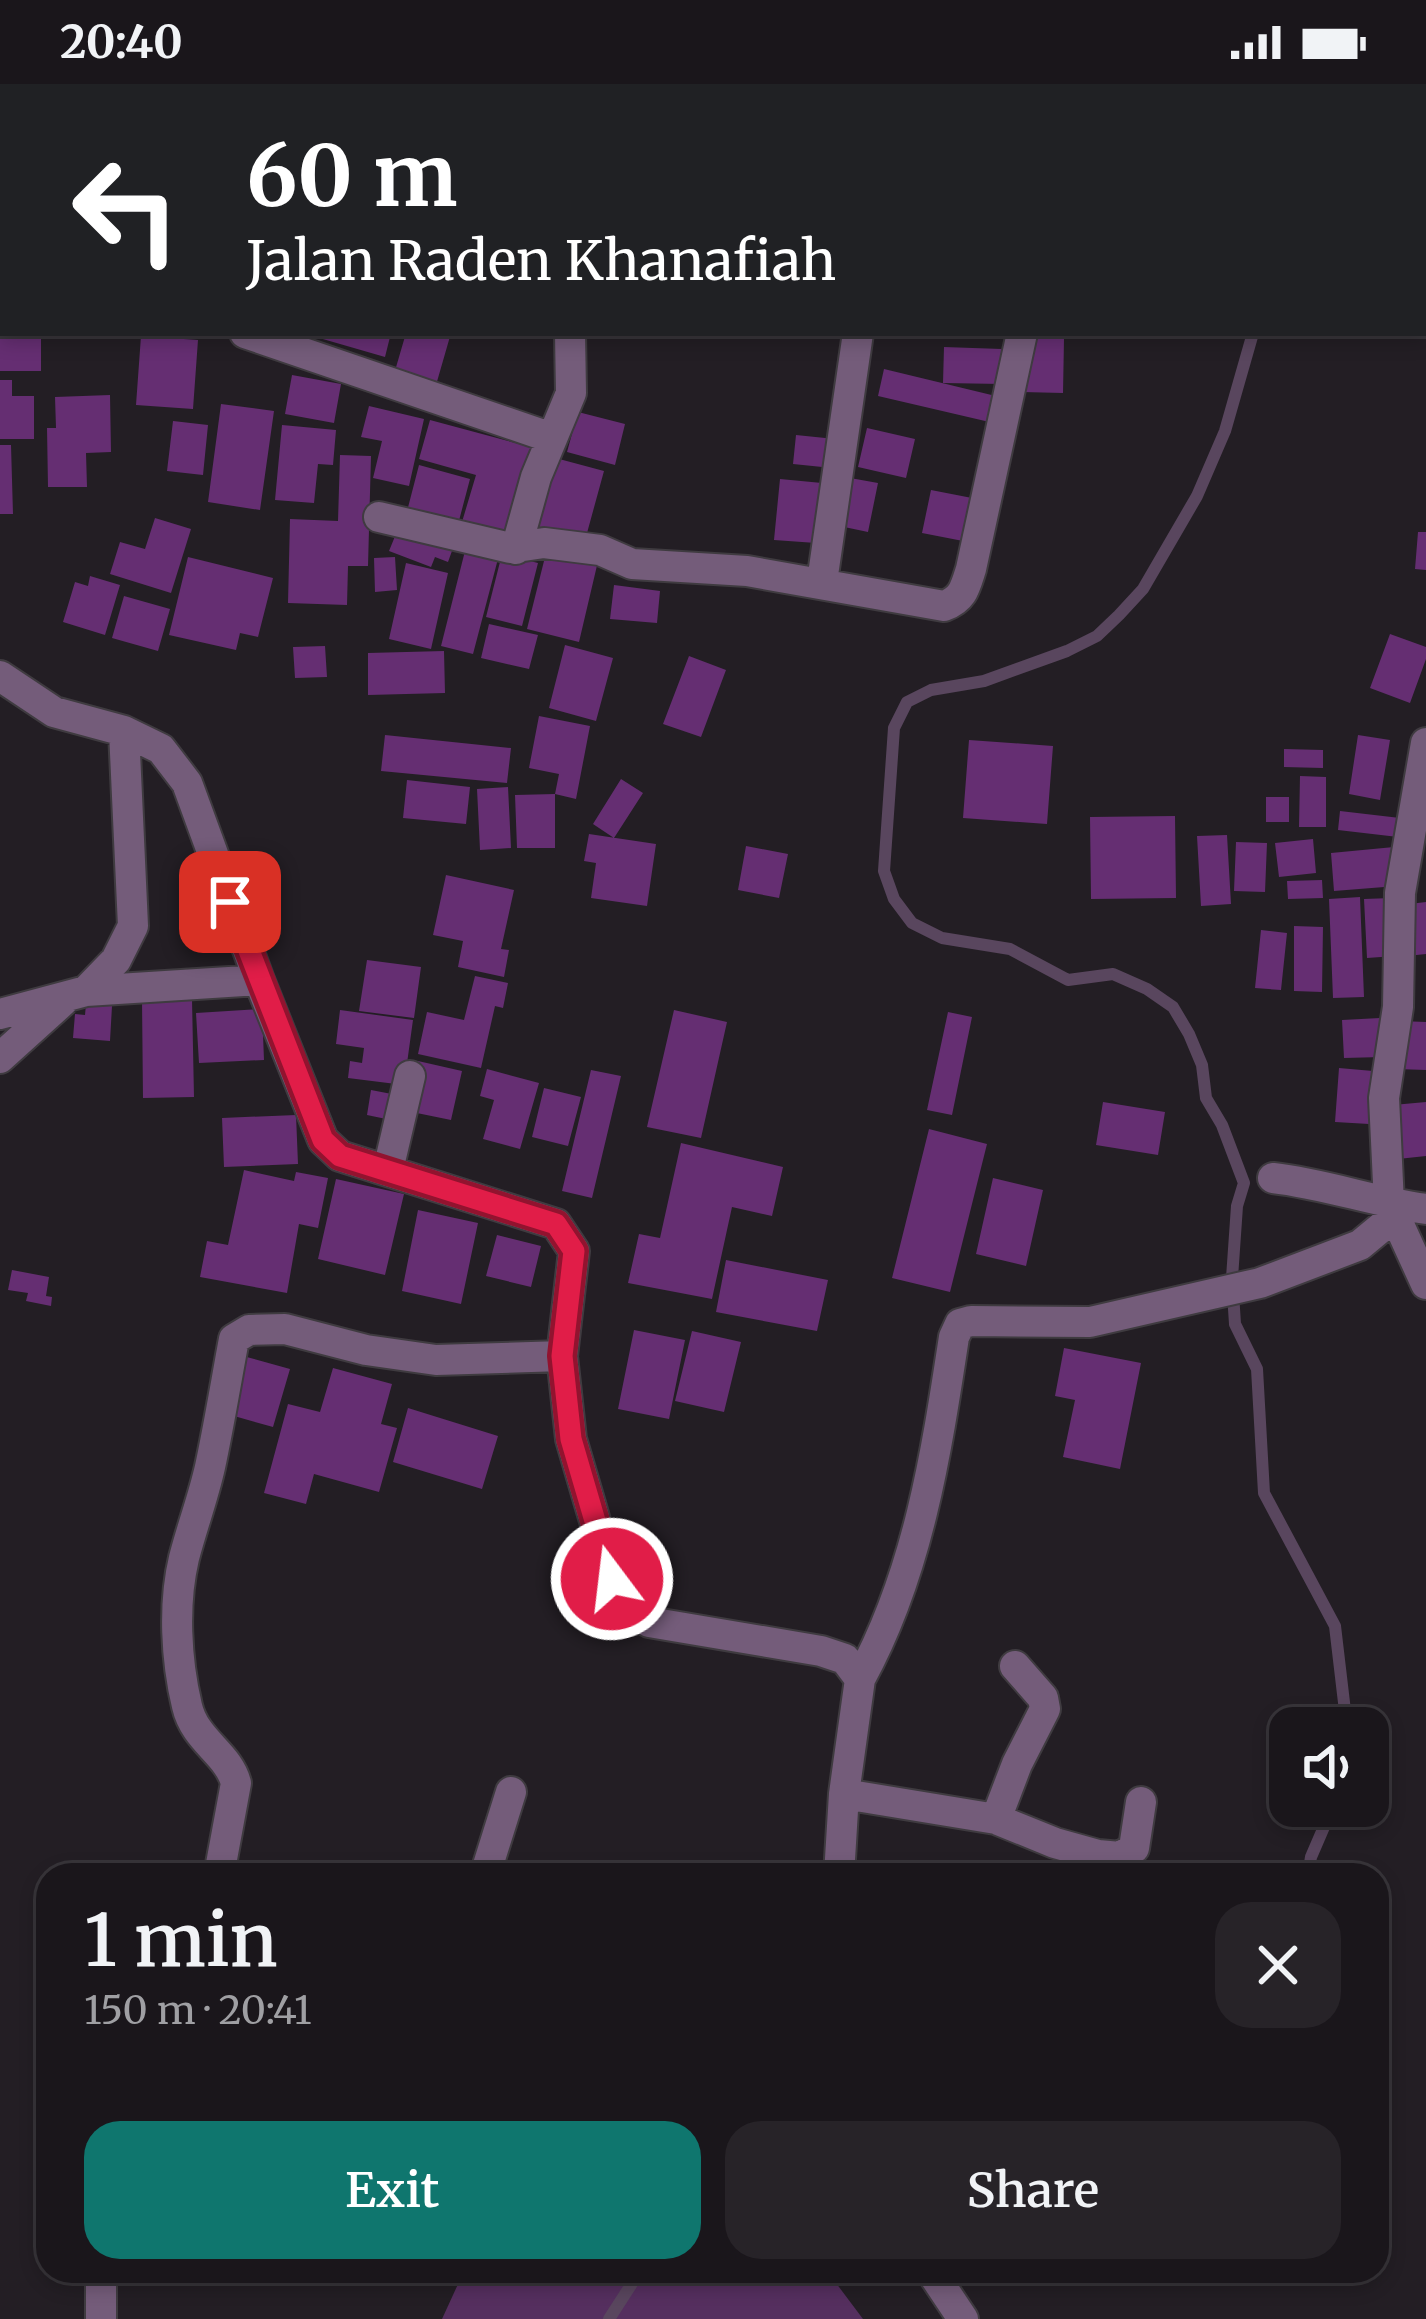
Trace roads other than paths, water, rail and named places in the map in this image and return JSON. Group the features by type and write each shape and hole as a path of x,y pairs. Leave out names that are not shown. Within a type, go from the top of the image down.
{"street":[{"path":"254,336 552,438"},
{"path":"516,549 536,477 571,393 570,336"},
{"path":"822,582 858,336"},
{"path":"379,517 516,549 544,543 600,550 632,564 723,568 944,606 964,593 1021,336"},
{"path":"0,676 54,712 124,731 161,748 187,783 323,1140 340,1156 556,1224 574,1251 562,1356 571,1439 612,1579 629,1607 649,1622 821,1651 845,1659 860,1679"},
{"path":"0,1058 116,959 133,926 124,731"},
{"path":"1426,743 1400,893 1398,1007 1384,1098 1392,1210 1426,1284"},
{"path":"0,1014 77,994 259,980"},
{"path":"388,1170 410,1076"},
{"path":"1273,1178 1353,1192 1392,1210 1426,1209"},
{"path":"840,1863 860,1679 891,1617 927,1501 954,1336 960,1324 1090,1322 1261,1283 1360,1245 1392,1210"},
{"path":"221,1863 236,1783 232,1769 200,1738 187,1709 178,1617 183,1563 209,1471 234,1339 249,1330 285,1329 366,1350 436,1360 562,1356"},
{"path":"996,1819 1016,1765 1045,1709 1043,1698 1015,1666"},
{"path":"489,1863 511,1792"},
{"path":"844,1793 996,1819 1055,1843 1120,1856 1134,1848 1141,1802"},
{"path":"101,2283 101,2319"},
{"path":"939,2283 963,2319"}],"waterway":[{"path":"1252,336 1225,431 1197,496 1143,589 1119,615 1097,636 1067,651 984,681 931,690 907,702 894,728 884,871 894,899 912,923 942,938 1010,949 1068,980 1113,974 1173,1007 1189,1034 1202,1065 1206,1098 1244,1183 1237,1206 1232,1278 1235,1324 1257,1369 1264,1493 1335,1626 1345,1707"},
{"path":"1310,1863 1324,1827"},
{"path":"609,2319 632,2283"}]}
